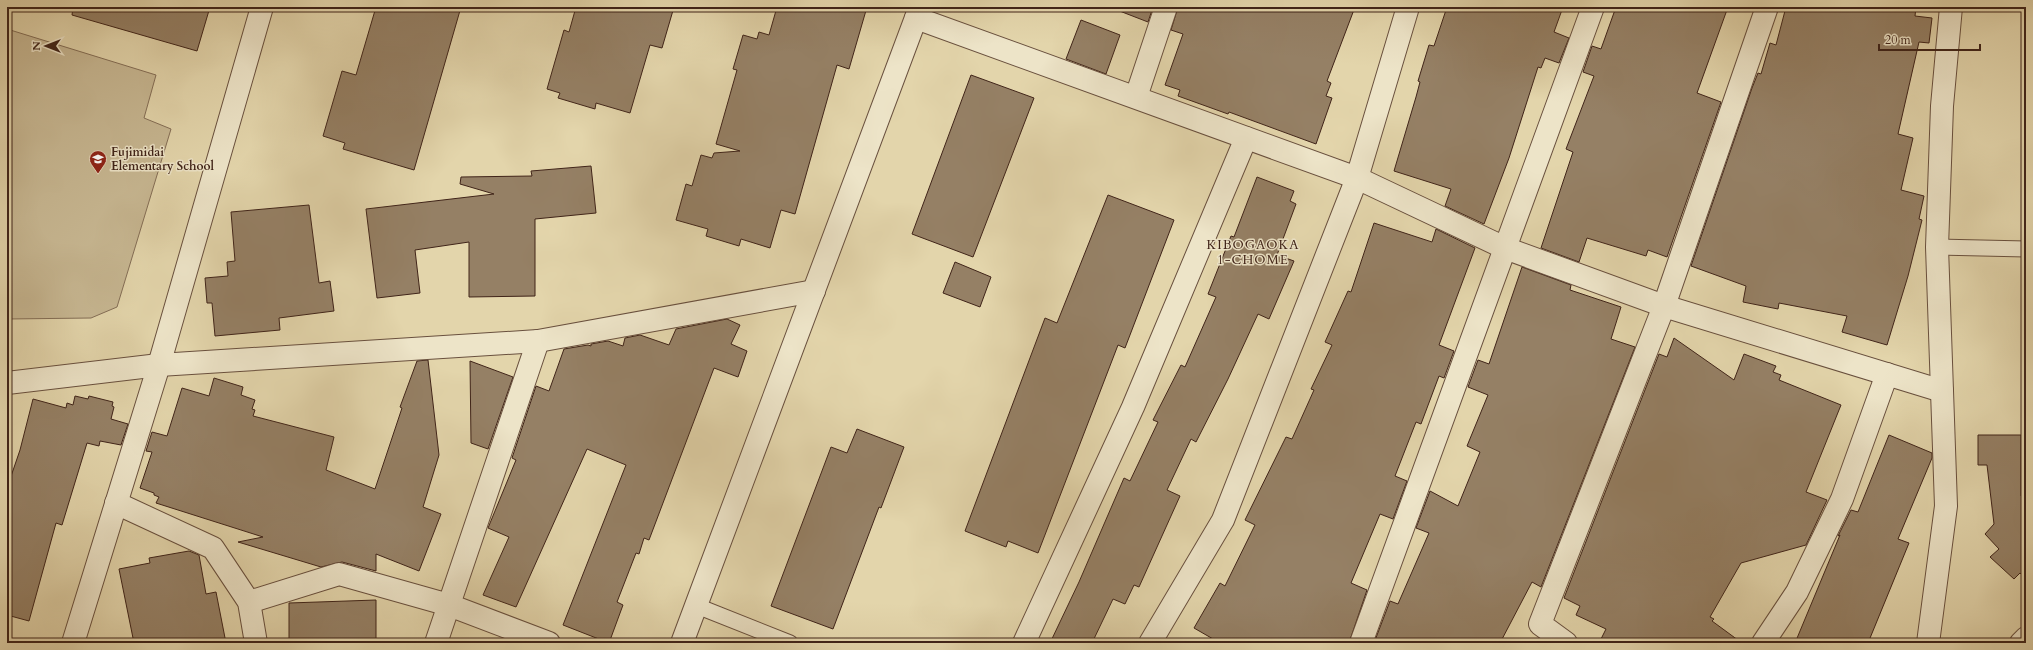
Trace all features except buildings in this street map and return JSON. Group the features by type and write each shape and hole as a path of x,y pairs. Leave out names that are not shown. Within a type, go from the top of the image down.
{"street":[{"path":"73,643 159,365 262,7"},
{"path":"1136,97 1166,7"},
{"path":"1150,643 1223,520 1357,178 1408,7"},
{"path":"1361,643 1593,7"},
{"path":"1566,643 1540,624 1664,306 1767,7"},
{"path":"1928,643 1946,506 1937,247 1942,106 1951,7"},
{"path":"682,643 918,13 1136,97 1357,178 1505,248 1664,306 1942,391"},
{"path":"1024,643 1133,407 1246,138"},
{"path":"7,383 159,365 538,341 814,290"},
{"path":"436,643 538,341"},
{"path":"1763,643 1797,592 1842,499 1887,374"},
{"path":"116,503 213,548 250,602 256,643"},
{"path":"250,602 339,574 449,605 549,643"},
{"path":"2021,643 2026,638"}],"lane":[{"path":"1937,247 2026,249"},
{"path":"697,606 790,643"}],"shaded area":[{"path":"7,29 156,75 144,118 171,129 117,307 91,318 7,319"}],"place":[{"name":"Fujimidai Elementary School","path":"98,174"}],"district":[{"name":"KIBOGAOKA 1-CHOME","path":"1253,252"}]}
